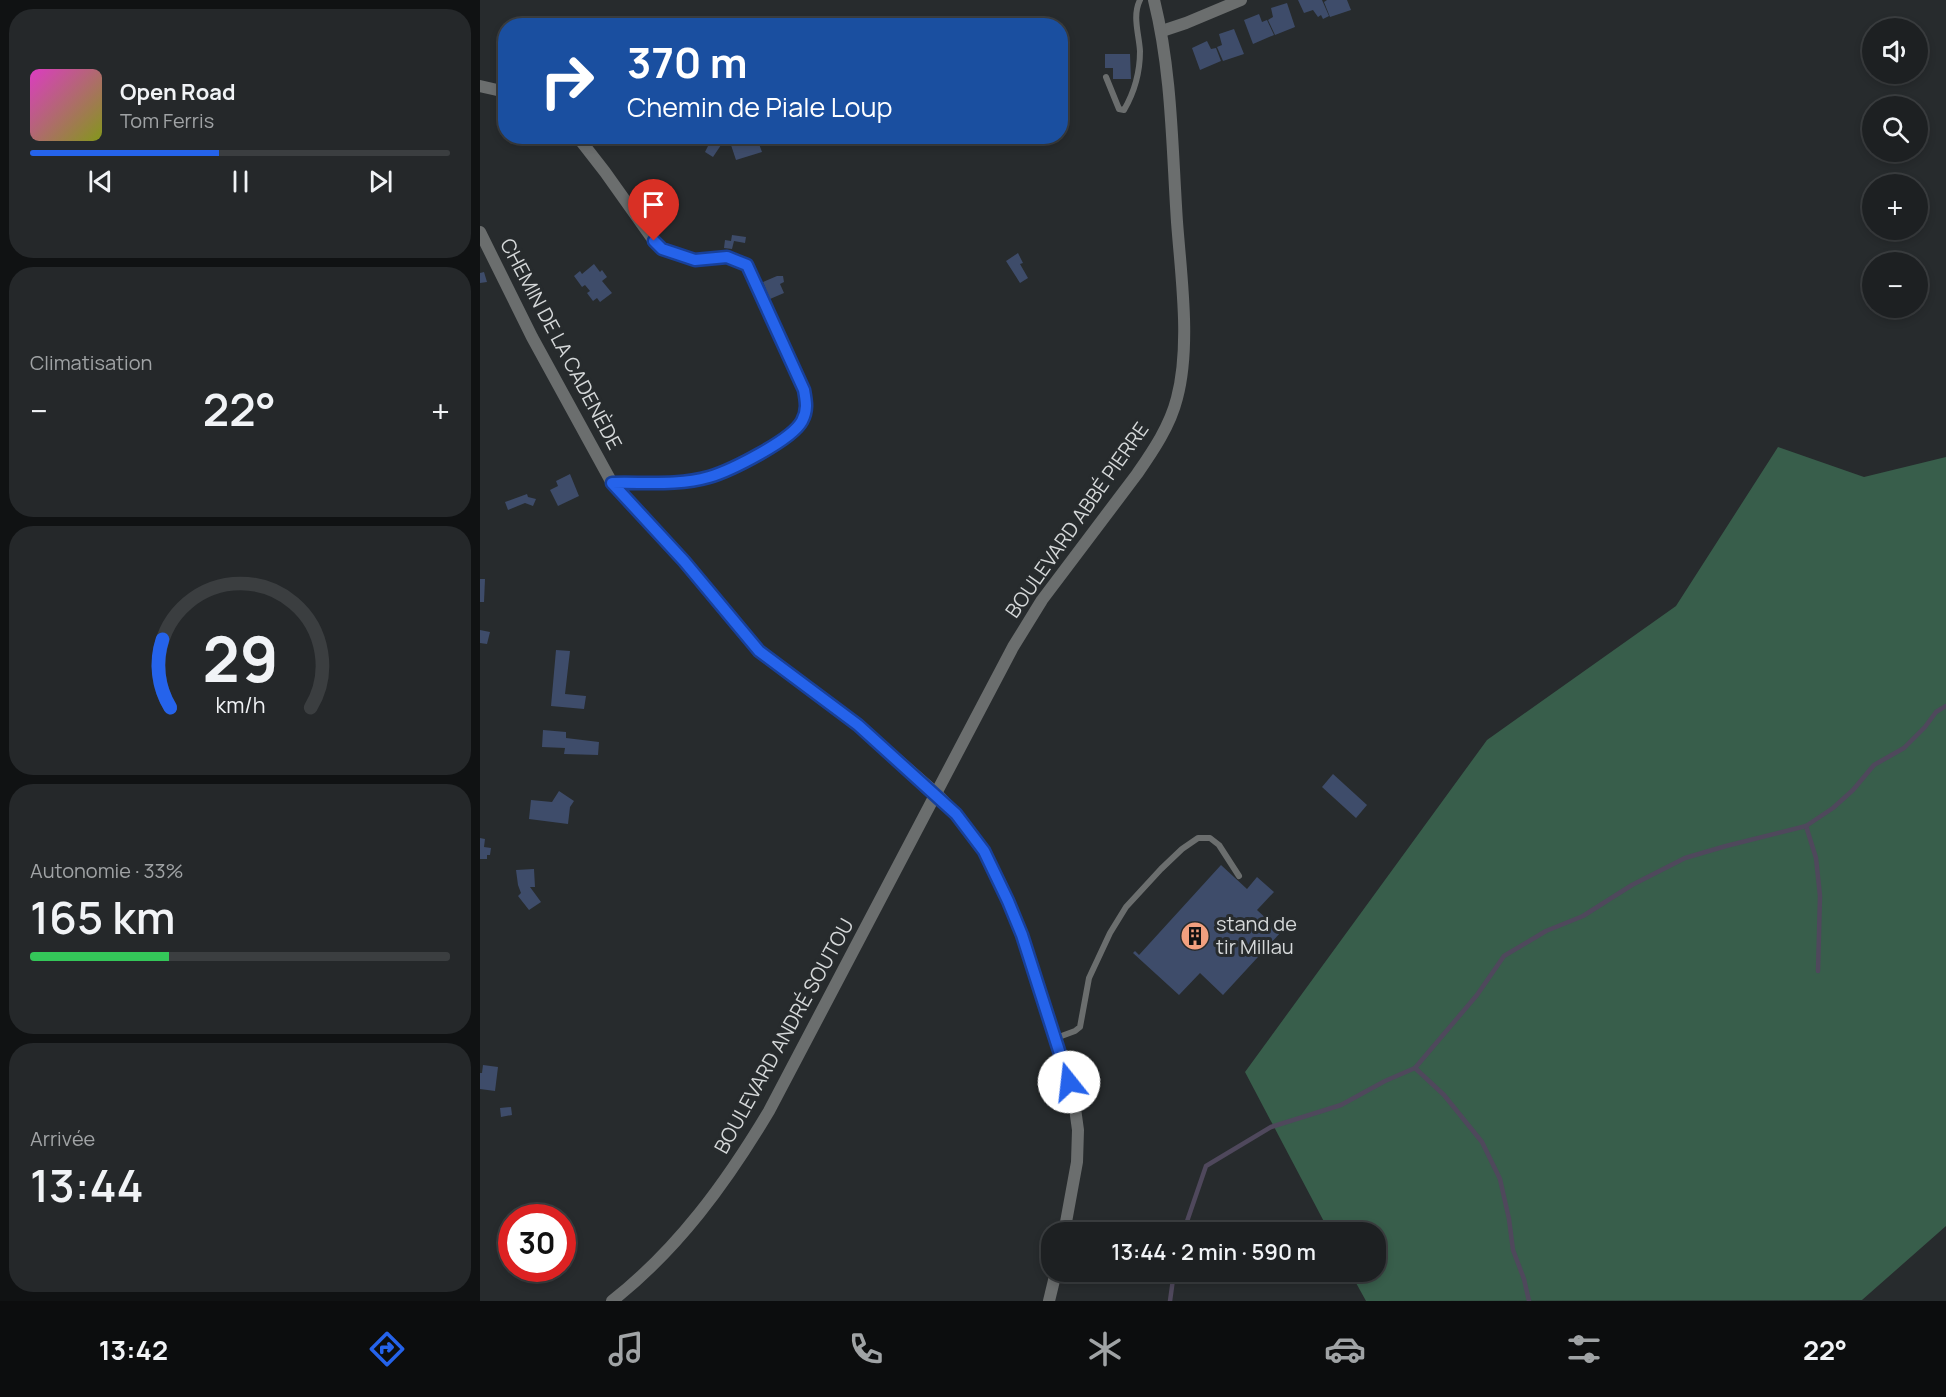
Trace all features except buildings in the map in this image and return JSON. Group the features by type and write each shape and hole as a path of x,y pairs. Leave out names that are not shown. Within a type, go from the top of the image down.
{"street":[{"name":"BOULEVARD ABBÉ PIERRE","path":"937,794 1027,623 1151,454 1177,400 1183,369 1183,322 1168,74 1162,31 1154,0"},
{"path":"1162,31 1241,0"},
{"path":"480,86 498,90"},
{"path":"583,144 662,249 695,260 727,257 747,265 804,390 807,409 802,423 778,442 741,464 708,477 669,482 612,483"},
{"name":"CHEMIN DE LA CADENÈDE","path":"480,232 532,337 612,483 684,561 759,651 858,725 937,794 956,814 984,851 1001,884 1022,935 1074,1101 1078,1130 1077,1162 1066,1222"},
{"name":"BOULEVARD ANDRÉ SOUTOU","path":"612,1301 647,1272 690,1226 730,1174 780,1090 937,794"},
{"path":"1049,1301 1054,1282"}],"lane":[{"path":"1106,77 1119,109 1124,110 1138,75 1140,51 1135,12 1140,0"},
{"path":"1056,1038 1080,1027 1089,978 1110,933 1126,907 1182,849 1198,838 1210,838 1219,845 1239,876"}],"green space":[{"path":"1778,447 1864,477 1946,457 1946,1226 1862,1300 1366,1301 1356,1282 1386,1282 1386,1222 1324,1222 1245,1072 1487,740 1676,606"}],"waterway":[{"path":"1187,1222 1206,1166 1271,1127 1341,1105 1415,1068 1477,995 1504,956 1546,931 1583,916 1632,885 1685,858 1806,826 1833,808 1853,790 1874,765 1904,748 1936,712 1946,706"},
{"path":"1806,826 1816,858 1820,896 1818,971"},
{"path":"1415,1068 1444,1095 1482,1142 1500,1179 1513,1250 1524,1279 1529,1301"},
{"path":"1170,1301 1173,1282"}],"place":[{"name":"stand de tir Millau","path":"1195,936"}],"route":[{"path":"654,241 662,249 695,260 727,257 747,265 804,390 807,409 802,423 778,442 741,464 708,477 669,482 612,483 684,561 759,651 858,725 937,794 956,814 984,851 1001,884 1022,935 1069,1082"}]}
